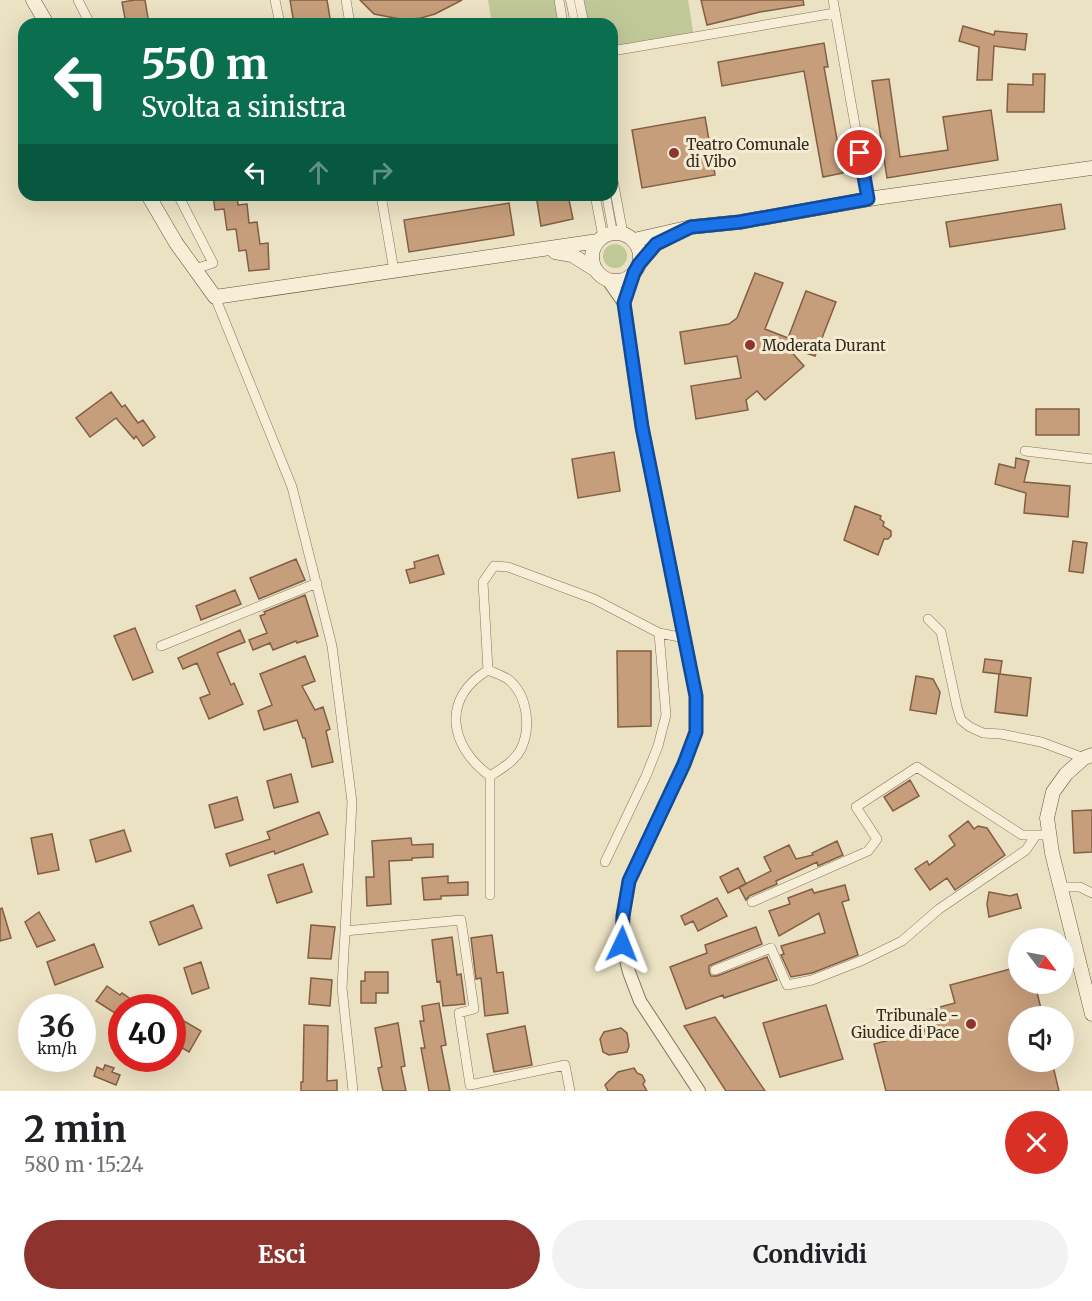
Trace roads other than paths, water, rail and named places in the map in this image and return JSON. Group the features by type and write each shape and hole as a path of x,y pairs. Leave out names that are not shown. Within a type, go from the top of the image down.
{"main road":[{"path":"33,0 44,18"},
{"path":"152,201 176,243 215,297 541,250 614,237 740,222 868,199 1092,168"},
{"path":"541,250 572,255 608,280 622,280 628,278 637,269 656,244 691,227"},
{"path":"596,270 592,256 594,248 614,237 637,244 640,254 637,269"},
{"path":"1088,757 1066,774 1053,792 1042,835 1061,887 1092,1014"}],"street":[{"path":"78,0 87,18"},
{"path":"275,0 279,18"},
{"path":"346,0 349,18"},
{"path":"559,0 563,18"},
{"path":"570,0 574,18"},
{"path":"579,0 583,18"},
{"path":"833,0 868,199"},
{"path":"618,50 835,13"},
{"path":"181,201 213,263 195,269"},
{"path":"382,201 394,270"},
{"path":"598,201 614,237"},
{"path":"607,201 614,237"},
{"path":"613,201 614,237"},
{"path":"624,303 637,269"},
{"path":"608,280 624,303 642,427 696,696 696,732 684,764 629,881 623,916 622,944 640,1001 699,1091"},
{"path":"215,297 292,487 332,646 352,802 342,988 353,1091"},
{"path":"1025,451 1092,459"},
{"path":"488,670 483,582 494,566 508,567 594,598 659,633 685,638"},
{"path":"161,645 316,583"},
{"path":"928,619 941,632 957,707 962,720 970,727 983,733 1041,742 1088,757"},
{"path":"605,862 646,777 658,746 666,715 659,633"},
{"path":"488,670 508,679 522,697 527,732 520,750 505,767 490,776"},
{"path":"488,670 476,678 465,692 456,709 456,727 460,743 470,759 490,776"},
{"path":"752,902 868,851 878,839 856,807 917,767 1022,835 1042,835"},
{"path":"490,776 490,895"},
{"path":"715,970 771,948 787,985 812,980 863,960 902,941 939,909 1026,850 1042,835"},
{"path":"1061,887 1080,887 1092,893"},
{"path":"345,931 461,920 474,1009 459,1013 470,1085 565,1065 570,1091"}],"place":[{"name":"Teatro Comunale di Vibo","path":"674,153"},
{"name":"Moderata Durant","path":"750,345"},
{"name":"Tribunale - Giudice di Pace","path":"971,1024"}]}
